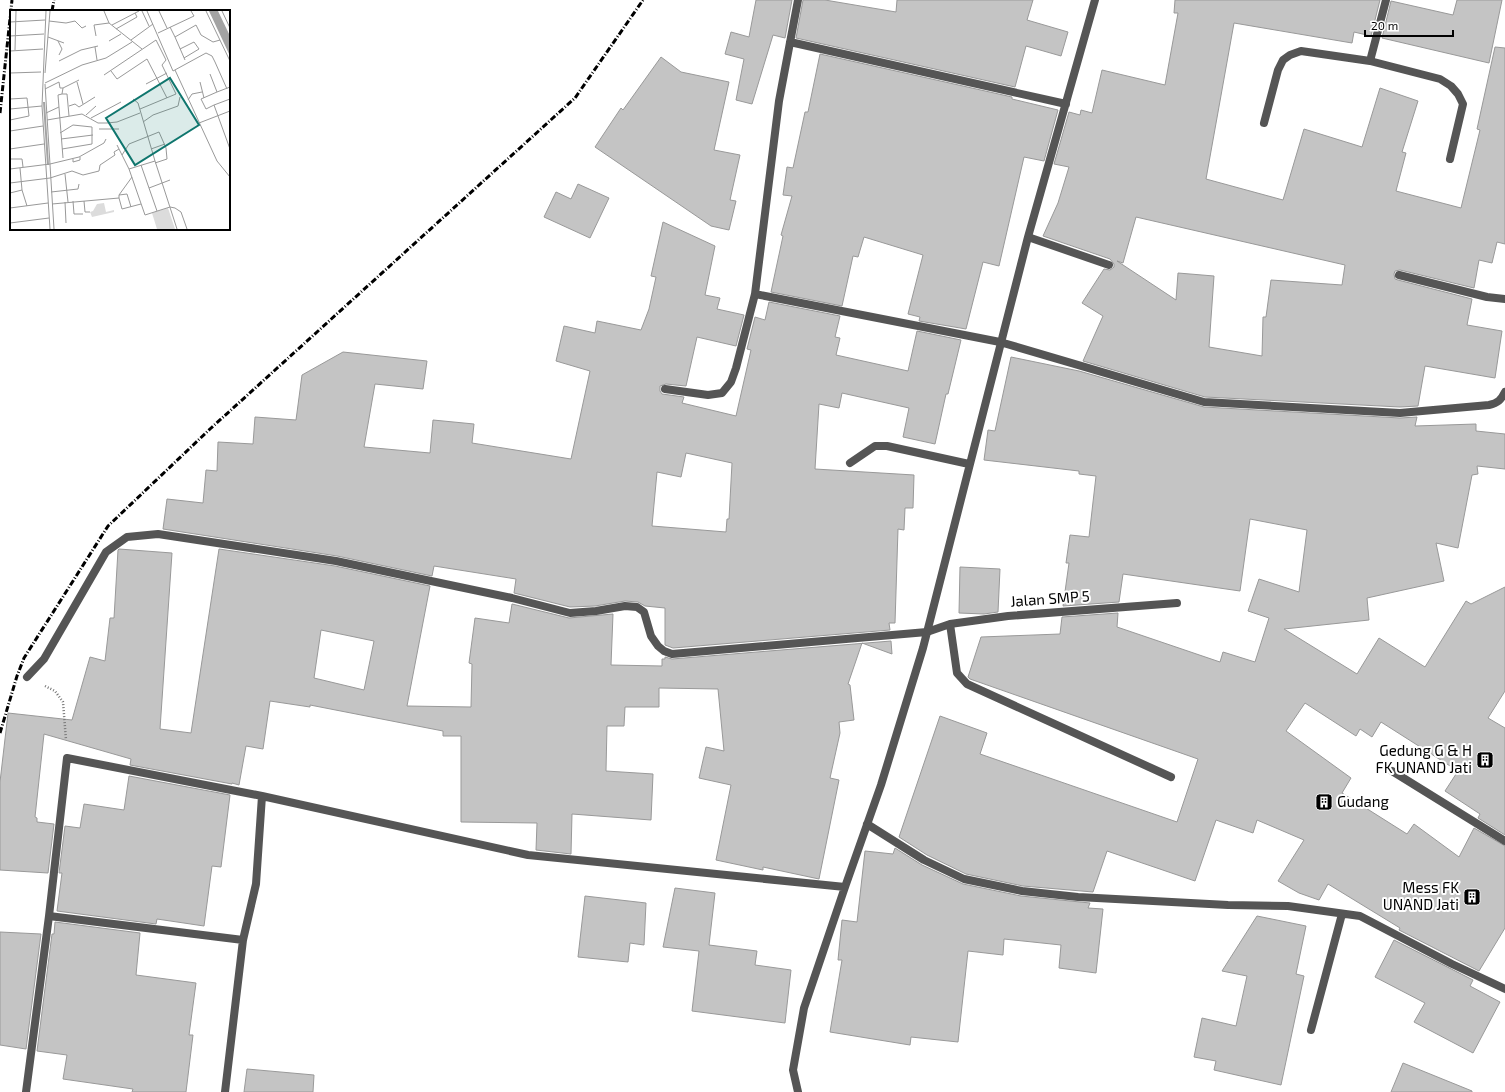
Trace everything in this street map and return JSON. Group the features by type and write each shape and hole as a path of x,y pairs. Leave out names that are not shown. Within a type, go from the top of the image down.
{"street":[{"path":"665,389 708,395 722,393 731,382 736,368 755,294 779,101 798,0"},
{"path":"798,1092 793,1070 804,1008 881,785 927,632 1000,342 1095,0"},
{"path":"1370,60 1386,0"},
{"path":"790,42 1066,104"},
{"path":"1264,123 1278,70 1283,60 1290,55 1301,51 1370,60 1440,79 1451,86 1458,94 1463,104 1450,158"},
{"path":"1028,237 1109,265"},
{"path":"1399,275 1487,297 1505,299"},
{"path":"755,294 1000,342 1204,402 1400,413 1495,404 1500,400 1505,392"},
{"path":"850,463 875,446 887,446 969,464"},
{"name":"Jalan SMP 5","path":"27,677 44,659 106,552 128,537 158,534 336,562 512,598 570,613 596,611 625,606 637,607 644,612 650,636 664,651 672,654 927,632 950,624 1008,616 1177,603"},
{"path":"950,624 957,673 967,684 1171,777"},
{"path":"26,1092 49,916 67,758 262,796 528,854 845,887"},
{"path":"1392,771 1505,841"},
{"path":"225,1092 243,940 256,884 262,796"},
{"path":"867,824 924,860 964,880 1022,891 1078,897 1220,905 1288,906 1360,916 1452,964 1505,989"},
{"path":"1311,1030 1342,914"},
{"path":"49,916 243,940"}],"path":[{"path":"27,677 55,691 64,702 67,758"}],"building":[{"path":"756,0 792,0 785,38 773,35 752,104 736,100 744,59 725,54 731,32 749,37"},
{"path":"803,0 825,0 896,12 897,0 1033,0 1027,20 1068,32 1061,56 1026,46 1015,87 796,38"},
{"path":"1175,0 1380,0 1371,36 1354,32 1352,43 1234,23 1206,179 1283,200 1304,129 1362,147 1380,88 1418,101 1402,152 1406,153 1396,191 1461,208 1480,130 1477,129 1495,47 1505,48 1505,244 1497,242 1492,263 1479,260 1474,288 1400,270 1395,271 1394,274 1395,279 1398,280 1472,299 1467,325 1502,331 1495,378 1425,366 1418,406 1400,407 1205,397 1083,361 1103,316 1082,303 1104,269 1110,270 1114,267 1114,264 1110,259 1043,236 1058,203 1069,167 1054,164 1069,112 1080,115 1081,110 1092,113 1102,70 1165,85 1178,13 1174,13","holes":["1136,217 1345,265 1342,285 1271,280 1266,317 1263,317 1262,356 1209,347 1214,276 1178,273 1176,300 1117,261 1123,263"]},
{"path":"1457,0 1502,0 1489,63 1382,38 1391,1 1453,15"},
{"path":"820,54 1012,97 1012,99 1058,110 1044,161 1024,157 999,266 983,262 966,329 919,321 920,317 908,314 923,255 864,237 858,257 853,256 842,306 771,292 783,236 781,235 792,196 783,195 787,167 793,168 805,112 808,112"},
{"path":"661,57 681,72 729,82 714,150 740,155 730,200 736,201 729,230 711,226 595,147 621,108 623,110"},
{"path":"578,184 609,198 590,238 544,217 556,192 571,199"},
{"path":"663,222 715,246 705,295 720,298 717,309 744,315 736,346 697,337 686,386 666,384 660,386 660,391 662,394 684,397 682,403 736,416 751,350 747,349 755,317 765,320 769,302 840,316 835,337 840,338 836,355 908,371 917,331 961,340 948,394 946,394 935,444 903,437 909,408 842,393 839,408 819,404 815,469 914,475 913,508 905,508 904,530 898,529 895,623 889,623 890,630 673,648 665,645 665,608 645,606 638,602 625,601 595,606 570,607 514,593 516,579 434,566 432,576 337,556 163,529 167,499 203,503 206,470 217,471 218,442 253,444 255,417 296,420 302,375 343,352 427,361 423,389 375,384 364,447 430,453 433,420 474,424 472,443 571,459 590,371 556,361 564,326 595,333 597,321 641,330 649,309 656,277 651,276","holes":["686,453 732,463 729,519 727,519 726,532 652,526 657,472 681,477"]},
{"path":"1011,357 1079,371 1204,407 1400,418 1417,417 1415,426 1476,424 1476,431 1505,434 1505,469 1477,466 1478,474 1472,475 1458,548 1436,543 1444,581 1367,598 1369,620 1284,629 1357,674 1379,638 1425,667 1466,601 1471,604 1505,587 1505,691 1488,718 1505,728 1505,835 1478,818 1480,814 1445,791 1458,771 1381,722 1372,737 1360,729 1356,736 1305,703 1286,731 1351,778 1342,793 1407,834 1414,824 1459,857 1474,828 1505,846 1505,928 1479,971 1399,930 1400,928 1328,884 1319,900 1299,893 1278,881 1304,840 1257,820 1253,833 1216,820 1195,881 1107,851 1093,892 1023,886 966,874 927,855 899,837 940,716 987,733 980,754 1177,822 1198,759 970,679 968,677 981,637 1060,634 1062,617 1118,613 1117,627 1220,662 1223,652 1255,662 1269,618 1248,611 1259,579 1299,592 1307,530 1250,519 1240,591 1123,574 1119,602 1063,606 1069,563 1066,563 1070,535 1089,537 1096,476 1079,474 1079,471 984,460 988,430 995,431"},
{"path":"219,549 335,566 430,586 407,706 471,707 472,664 469,663 475,618 509,623 512,604 569,618 613,614 611,665 662,666 662,659 665,659 665,657 672,659 862,643 848,684 850,685 854,720 839,722 840,733 830,778 839,780 819,879 763,867 763,870 716,860 731,785 699,778 706,747 724,751 718,689 659,688 659,707 625,707 624,726 607,726 606,771 653,774 651,820 572,814 571,854 536,850 537,823 461,822 461,736 443,736 443,731 310,705 310,707 270,701 263,749 246,746 239,785 130,765 131,759 44,734 35,817 37,818 37,822 54,824 48,873 0,870 0,782 8,713 72,720 90,657 105,661 110,618 114,618 118,550 172,553 160,729 191,733","holes":["321,630 374,641 364,690 314,678"]},
{"path":"960,567 1000,569 998,612 984,614 959,613"},
{"path":"891,641 892,654 863,643"},
{"path":"129,776 230,795 221,867 212,866 204,926 157,919 156,924 57,911 62,873 59,873 65,826 80,828 84,804 124,810"},
{"path":"895,848 922,865 963,884 1021,896 1090,903 1088,908 1103,909 1096,973 1059,968 1061,945 1004,939 1003,955 968,951 958,1042 911,1037 910,1045 830,1032 842,960 838,960 842,920 857,922 865,851 893,854"},
{"path":"675,888 715,893 709,945 757,951 755,965 791,970 785,1023 692,1011 699,951 663,947"},
{"path":"585,896 646,903 644,945 630,943 628,962 578,957"},
{"path":"1257,916 1306,926 1296,974 1304,976 1281,1085 1214,1070 1216,1061 1194,1057 1202,1018 1236,1026 1247,976 1222,971"},
{"path":"55,922 140,933 136,975 196,983 189,1035 193,1035 186,1092 132,1092 133,1089 63,1079 67,1055 37,1051 52,934 54,934"},
{"path":"0,932 41,934 26,1049 0,1045"},
{"path":"1394,940 1473,980 1470,986 1500,1002 1473,1053 1414,1022 1425,1003 1375,977"},
{"path":"1403,1063 1472,1091 1472,1092 1391,1092"},
{"path":"247,1069 314,1075 313,1092 244,1092"}],"railway":[{"path":"11,10 12,0"},
{"path":"52,10 54,0"},
{"path":"0,733 24,658 108,526 210,429 575,98 643,0"},
{"path":"0,113 10,19"}],"place":[{"name":"Gedung G & H FK UNAND Jati","path":"1485,760"},
{"name":"Gudang","path":"1324,802"},
{"name":"Mess FK UNAND Jati","path":"1472,897"}]}
